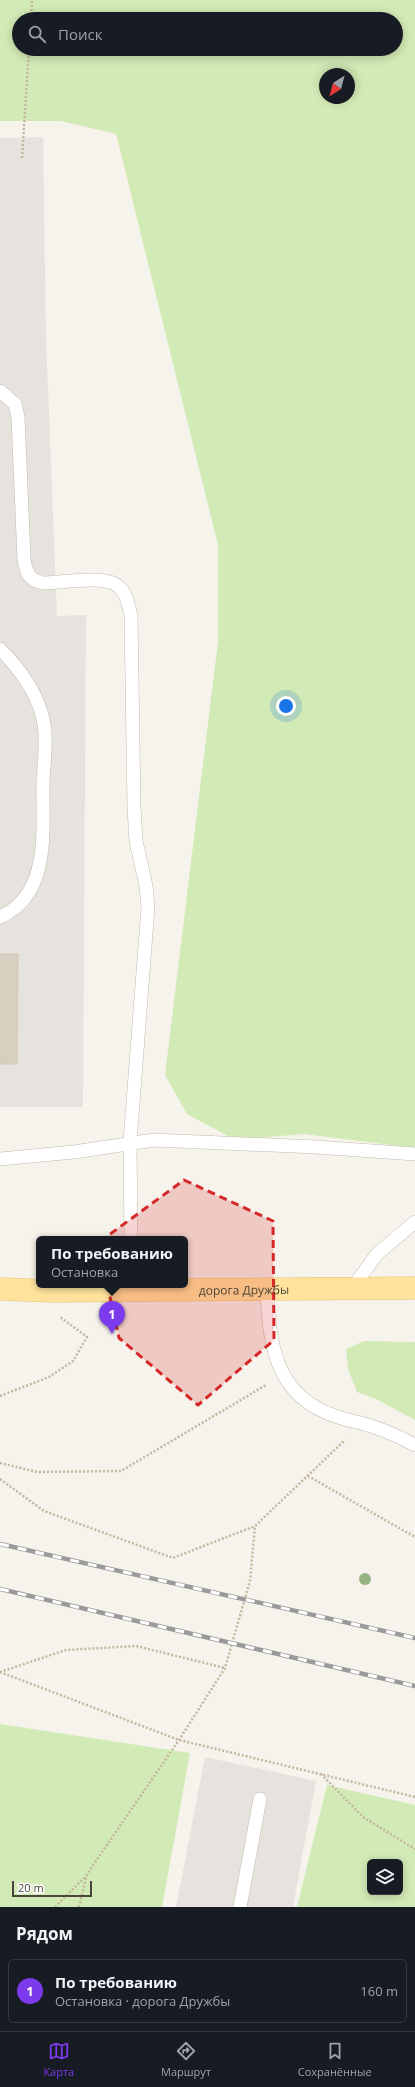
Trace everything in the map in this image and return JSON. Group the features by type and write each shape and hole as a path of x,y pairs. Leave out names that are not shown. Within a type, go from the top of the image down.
{"main road":[{"name":"дорога Дружбы","path":"0,1289 67,1288"},
{"name":"дорога Дружбы","path":"188,1288 415,1288"}],"lane":[{"path":"0,391 15,404 18,417 24,559 28,576 35,581 43,583 106,580 118,586 126,596 131,614 134,807 136,842 146,886 148,907 130,1142 131,1236"},
{"path":"0,649 27,682 44,725 42,858 31,890 14,909 0,916"},
{"path":"0,1159 74,1152 130,1142 154,1140 415,1154"},
{"path":"353,1287 377,1254 415,1222"},
{"path":"267,1289 268,1323 282,1375 300,1396 316,1408 334,1416 362,1423 415,1445"},
{"path":"240,1907 260,1799"}],"path":[{"path":"31,12 32,0"},
{"path":"22,158 29,56"},
{"path":"0,1396 49,1377 73,1361 88,1337 59,1316"},
{"path":"0,1463 37,1472 121,1471 282,1375"},
{"path":"0,1479 44,1511 173,1558 255,1526 362,1423"},
{"path":"308,1476 415,1537"},
{"path":"55,1907 87,1874 179,1740 225,1668 250,1580 255,1526"},
{"path":"0,1672 66,1650 136,1646 225,1668"},
{"path":"0,1672 179,1740 415,1797"},
{"path":"321,1774 363,1817 415,1849"},
{"path":"79,1907 87,1874"}],"highlighted area":[{"path":"184,1180 273,1221 274,1340 198,1405 119,1338 98,1243"}],"shaded area":[{"path":"43,137 46,338 57,616 86,615 83,1107 0,1107 0,138"},
{"path":"205,1757 316,1781 293,1907 176,1907"}],"green space":[{"path":"0,0 415,0 415,1148 304,1134 235,1140 187,1114 165,1075 218,641 218,545 116,134 61,121 0,121"},
{"path":"364,1341 415,1342 415,1420 376,1399 357,1392 348,1369 346,1349"},
{"path":"0,1724 190,1753 162,1907 0,1907"},
{"path":"327,1785 415,1805 415,1907 297,1907"}],"building":[{"path":"0,954 18,954 17,1064 0,1064"}],"railway":[{"path":"0,1544 415,1638"},
{"path":"0,1589 415,1686"}],"place":[{"name":"По требованию","path":"112,1334"}]}
